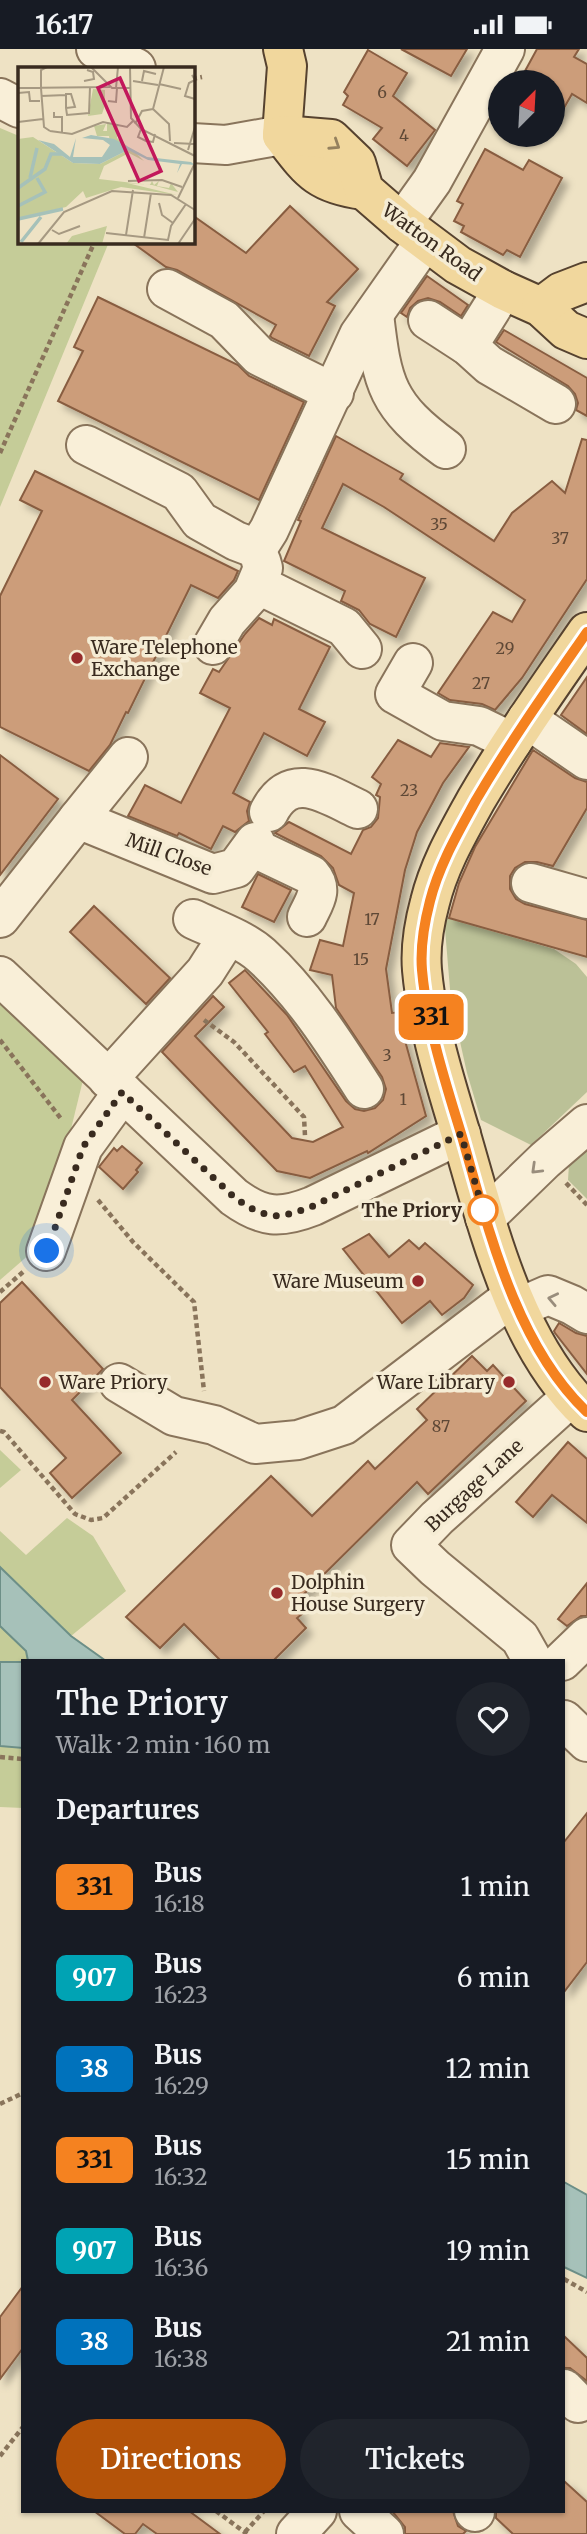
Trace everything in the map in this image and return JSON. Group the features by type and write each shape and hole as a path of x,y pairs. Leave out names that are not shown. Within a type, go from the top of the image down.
{"main road":[{"path":"282,135 287,66 283,49"},
{"name":"Watton Road","path":"282,135 312,173 340,187 364,190 458,265 541,307 566,330 587,339"},
{"path":"541,307 561,292 587,282"},
{"path":"579,1404 544,1357 515,1302 485,1217 439,1061 422,970 422,938 444,859 496,766 587,632"}],"street":[{"path":"96,49 134,67"},
{"path":"213,645 257,567 269,530 359,335 374,314 414,232 432,181 505,49"},
{"path":"0,98 18,107"},
{"path":"194,143 226,145 282,135"},
{"path":"167,289 224,320 259,356 334,393"},
{"path":"468,347 503,290"},
{"path":"374,314 380,363 391,395 403,414 419,430 446,449"},
{"path":"428,320 489,365 556,404"},
{"path":"86,445 179,492 200,521 236,541 257,567 344,627 362,649"},
{"path":"413,663 395,694 443,721 520,730 587,760"},
{"path":"6,897 78,820 128,757"},
{"name":"Mill Close","path":"78,820 214,874 236,868 279,796 288,790 300,787 316,789 358,809"},
{"path":"259,833 317,882 318,893 307,917"},
{"path":"531,883 587,899"},
{"path":"193,919 259,953 332,1039 364,1089"},
{"path":"47,1251 79,1160 115,1086 181,998 205,972 228,936"},
{"path":"0,976 234,1197 262,1213 277,1216 313,1206 461,1134"},
{"path":"485,1217 587,1124"},
{"path":"119,1383 174,1416 214,1425 255,1444 298,1440 344,1426 515,1302 548,1295 587,1314"},
{"name":"Burgage Lane","path":"532,1659 520,1638 411,1545 437,1518 579,1404"},
{"path":"564,1659 587,1637"},
{"path":"565,1721 587,1742"},
{"path":"296,2534 315,2513"},
{"path":"361,2513 384,2534"}],"path":[{"path":"194,79 202,77"},
{"path":"0,453 95,243"},
{"path":"181,998 210,1025 234,1042 304,1117 305,1136"},
{"path":"0,1040 133,1242 194,1302 205,1390 186,1443 103,1518 91,1520 75,1514 4,1432 0,1431"},
{"path":"0,1757 21,1759"},
{"path":"0,2104 21,2094"},
{"path":"565,2280 587,2292"},
{"path":"0,2456 21,2430"},
{"path":"219,2513 246,2533 262,2513"}],"green space":[{"path":"0,128 18,136 18,243 109,243 0,507"},
{"path":"444,917 554,949 576,964 587,977 587,1092 531,1145 481,1120 451,1001"},
{"path":"0,1004 83,1080 70,1133 31,1253 0,1280"},
{"path":"587,1144 587,1199 568,1180 569,1164"},
{"path":"0,1450 21,1470 0,1488"},
{"path":"67,1518 93,1536 126,1591 71,1636 0,1567 0,1531 26,1555"},
{"path":"0,1626 26,1651 28,1659 0,1662"},
{"path":"0,1746 21,1748 21,1808 0,1807"}],"water":[{"path":"0,1567 71,1636 103,1659 28,1659 26,1651 0,1626"},
{"path":"0,1662 21,1662 21,1748 0,1746"},
{"path":"565,2183 587,2195 587,2278 565,2267"}],"building":[{"path":"401,49 467,49 451,76"},
{"path":"537,49 579,49 574,57 587,64 587,103 572,94 565,106 565,70 526,70"},
{"path":"368,50 407,73 393,96 435,130 407,166 373,139 382,128 343,105 348,96 344,92"},
{"path":"485,149 523,170 529,160 562,178 520,257 507,250 503,255 461,232 464,226 454,221 463,204 457,201"},
{"path":"290,206 358,269 327,302 335,306 309,356 272,338 270,336 276,325 177,270 166,267 133,243 194,243 194,216 246,253"},
{"path":"427,276 468,305 461,316 440,302 428,298 418,301 410,308 407,317 401,313"},
{"path":"98,297 238,365 249,376 304,402 259,500 58,401 83,351 74,347"},
{"path":"504,330 587,378 587,416 576,410 578,403 575,394 568,386 496,342"},
{"path":"336,436 403,474 400,479 494,541 512,513 552,481 565,493 582,439 587,440 587,579 522,678 495,710 482,704 450,700 438,693 493,612 512,622 525,600 384,507 343,484 322,528 425,578 396,637 370,624 359,610 341,601 345,591 284,561 301,521 298,520"},
{"name":"Ware Telephone Exchange","path":"35,471 238,571 234,580 218,598 191,585 128,713 126,712 110,745 89,771 0,727 0,596 42,511 20,500"},
{"path":"259,618 272,625 274,619 330,647 299,709 325,722 307,756 264,733 233,793 250,802 247,811 249,821 235,832 223,826 211,849 179,833 177,836 128,816 145,785 181,803 230,708 200,693 213,669 219,672"},
{"path":"587,677 587,734 561,715"},
{"path":"398,740 431,757 440,743 469,747 443,783 417,832 405,870 386,969 392,1013 400,1012 404,1037 426,1116 368,1153 367,1151 310,1178 277,1171 162,1052 213,996 224,1007 195,1036 292,1138 313,1142 343,1127 305,1066 294,1072 265,1034 268,1032 229,983 245,970 287,1015 346,1101 355,1109 364,1111 375,1108 383,1100 386,1089 382,1077 336,1008 332,975 310,970 320,940 343,946 354,893 339,885 333,868 321,856 275,833 289,822 351,854 363,830 371,827 378,818 380,797 376,795 381,784 372,777"},
{"path":"533,750 575,778 587,782 587,808 553,866 525,862 515,868 510,876 510,889 516,899 525,904 587,920 587,957 449,918 459,883 475,847"},
{"path":"0,755 58,799 0,875"},
{"path":"258,874 291,890 274,922 242,907"},
{"path":"94,906 170,978 146,1004 70,932"},
{"path":"122,1146 142,1163 123,1189 99,1167 114,1148 117,1151"},
{"name":"Ware Museum","path":"369,1234 389,1257 409,1240 419,1249 425,1243 473,1285 464,1298 442,1315 430,1301 402,1323 343,1249"},
{"name":"Ware Priory","path":"22,1282 103,1369 72,1400 121,1453 72,1498 50,1473 66,1458 0,1387 0,1303"},
{"path":"559,1323 587,1336 587,1374 555,1333"},
{"path":"472,1356 487,1371 493,1365 526,1401 428,1494 417,1482 293,1605 302,1614 297,1618 306,1628 275,1659 219,1659 184,1624 160,1648 126,1617 271,1476 312,1516 368,1461 375,1469 427,1420 417,1409"},
{"path":"568,1442 587,1459 587,1523 552,1495 533,1517 516,1502"},
{"path":"587,1583 587,1616 581,1616 567,1626 558,1619"},
{"path":"587,1813 587,1962 565,1991 565,1841"},
{"path":"21,2289 21,2351 0,2379 0,2317"},
{"path":"565,2337 587,2358 587,2381 570,2368 565,2368"},
{"path":"565,2482 587,2502 587,2534 513,2534 496,2518 496,2513 565,2513"},
{"path":"97,2513 192,2513 220,2534 157,2534 143,2524 135,2534 125,2534"},
{"path":"394,2513 454,2513 458,2526 466,2531 463,2534 405,2534 405,2527"}],"bus line":[{"name":"331","path":"587,632 496,766 462,825 444,859 422,938 422,970 439,1061 494,1244 518,1308 535,1341 571,1397 587,1412"}],"place":[{"name":"Ware Telephone Exchange","path":"77,658"},
{"name":"The Priory","path":"483,1210"},
{"name":"Ware Museum","path":"418,1281"},
{"name":"Ware Priory","path":"45,1382"},
{"name":"Ware Library","path":"509,1382"},
{"name":"Dolphin House Surgery","path":"277,1593"}],"route":[{"path":"47,1251 83,1147 122,1092 234,1197 262,1213 277,1216 313,1206 461,1134 485,1217 483,1210"}]}
